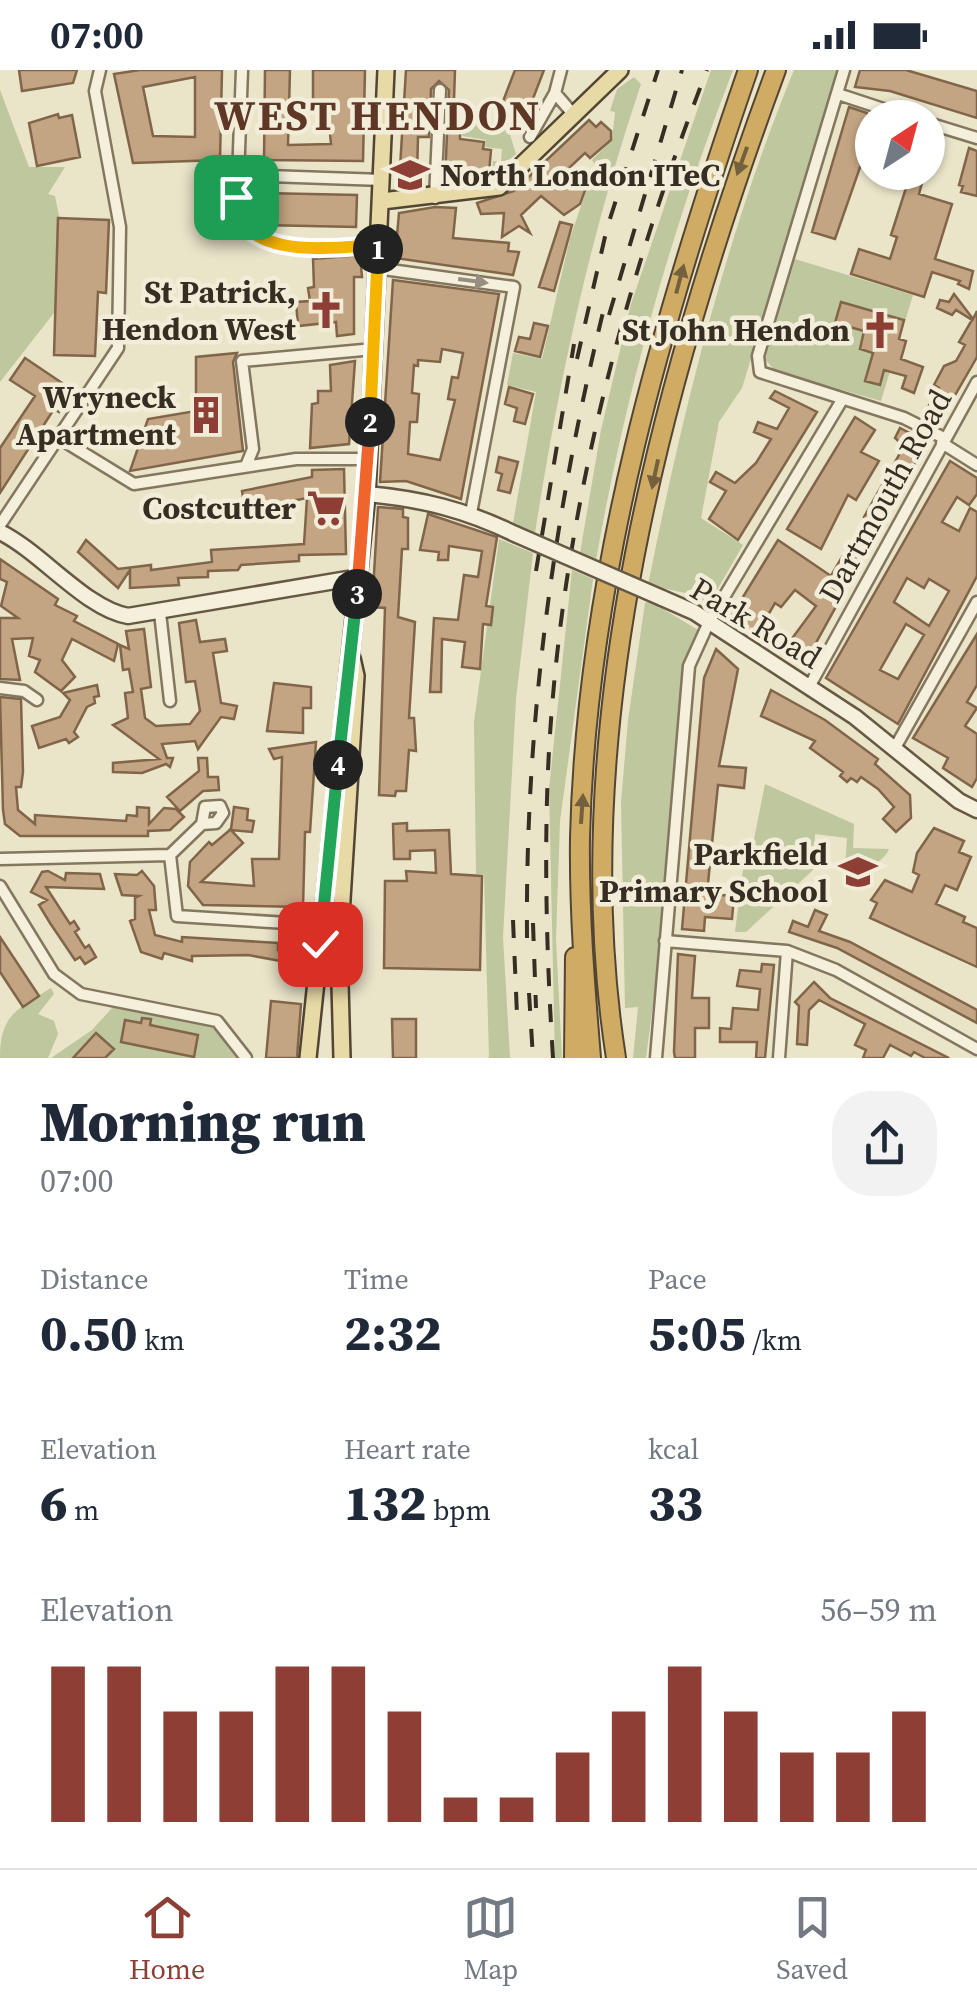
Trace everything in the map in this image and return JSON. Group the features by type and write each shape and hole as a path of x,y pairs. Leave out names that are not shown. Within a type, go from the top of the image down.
{"highway":[{"path":"574,1058 571,996 588,744 608,585 637,439 692,234 748,70"},
{"path":"616,1058 603,960 600,854 606,744 623,638 682,356 714,236 776,70"},
{"path":"623,638 610,841 614,963 625,1058"},
{"path":"580,906 591,1058"}],"main road":[{"path":"308,1058 345,674 351,654 367,494 386,70"},
{"path":"382,201 435,198 499,186 620,70"},
{"path":"334,1058 356,676 351,654"},
{"path":"317,1058 320,944"},
{"path":"339,947 342,1058"}],"street":[{"path":"100,70 95,91 120,227 118,348 0,528 106,610 128,616 358,578"},
{"path":"242,70 239,213 257,234 276,245 378,245"},
{"path":"530,138 555,94 560,70"},
{"path":"844,70 758,356 760,372 904,418 977,465"},
{"path":"435,198 440,90"},
{"path":"555,94 573,114"},
{"path":"838,94 856,100"},
{"path":"945,128 977,138"},
{"path":"237,175 383,180"},
{"path":"376,268 514,286 472,513"},
{"path":"246,466 253,449 242,361 374,349"},
{"name":"Dartmouth Road","path":"809,687 977,382"},
{"path":"656,1058 656,1022 689,666 709,622 842,400"},
{"path":"59,438 134,484 296,459 368,459"},
{"name":"Park Road","path":"367,494 423,500 472,513 709,622 896,746 959,801 977,809"},
{"path":"896,746 977,602"},
{"path":"160,613 170,700"},
{"path":"0,688 24,690 37,700"},
{"path":"0,859 170,855 202,824"},
{"path":"170,855 176,916 303,924"},
{"path":"0,886 54,974 81,994 217,1021 246,1058"},
{"path":"665,941 787,951 836,970 977,1049"},
{"path":"779,1058 787,951"}],"green space":[{"path":"711,70 733,70 652,312 621,435 596,560 580,553 601,430 631,304"},
{"path":"794,70 840,70 742,388 719,422 701,518 743,545 709,604 690,594 648,585 676,454 727,259"},
{"path":"634,77 641,84 578,306 535,533 513,523 536,392 507,385 513,353 542,359 570,238 595,165 592,160 612,140 615,112 610,111 617,89"},
{"path":"0,90 29,167 65,167 48,194 55,196 67,256 57,309 0,382"},
{"path":"463,112 508,128 516,154 492,174 493,161 501,162 502,149 485,147 486,140 462,136"},
{"path":"795,259 913,295 881,401 775,371 765,359"},
{"path":"499,539 533,553 516,699 503,937 510,1058 489,1058 484,874 476,874 474,722"},
{"path":"572,570 593,579 560,821 556,939 562,1058 555,1058 549,789"},
{"path":"650,601 698,630 685,666 661,942 646,1058 633,1058 638,1007 625,1008 621,803 628,720 645,603"},
{"path":"765,784 854,824 853,848 889,849 870,866 845,870 847,838 815,834 813,870 746,932 735,932 745,853 754,839"},
{"path":"51,988 54,994 38,1014 54,1021 58,1034 48,1058 0,1058 7,1022 20,1008"},
{"path":"113,1007 213,1026 238,1058 51,1058 92,1030"}],"building":[{"path":"19,70 77,70 73,83 22,91"},
{"path":"140,70 222,70 220,160 133,163 114,74","holes":["195,77 195,137 153,136 143,87"]},
{"path":"265,70 290,70 288,145 331,144 328,114 313,113 313,70 365,70 363,161 264,160"},
{"path":"406,70 455,70 453,129 460,130 460,139 484,142 483,149 491,150 489,172 461,174 460,180 445,179 449,90 439,81 431,89 429,137 418,137 417,175 424,175 424,184 399,184"},
{"path":"515,70 544,70 522,127 497,117"},
{"path":"860,70 906,70 977,91 977,118 945,108 945,100 919,100 890,91 855,87"},
{"path":"849,107 855,109 855,182 835,239 812,232"},
{"path":"58,114 59,118 72,115 80,157 37,166 29,123"},
{"path":"589,120 596,127 601,122 611,131 611,140 590,158 585,153 570,167 587,185 580,204 564,215 541,196 521,215 530,233 519,226 502,237 504,213 481,214 477,203 514,191"},
{"path":"969,148 977,151 977,196 961,192 963,186 959,185"},
{"path":"905,190 920,190 919,194 952,204 935,259 973,271 969,289 958,284 960,281 932,272 924,297 851,274 859,249 890,259 897,237 891,235"},
{"path":"263,193 357,195 356,227 262,225"},
{"path":"456,208 453,238 509,243 508,251 519,252 513,275 395,258 399,213"},
{"path":"58,218 109,220 106,293 98,292 95,356 54,355"},
{"path":"560,222 572,225 554,291 539,287"},
{"path":"360,255 362,277 354,277 354,334 337,336 336,322 298,326 296,302 310,301 313,259"},
{"path":"393,280 499,294 461,499 406,481 380,482","holes":["442,349 463,353 458,378 452,377 448,399 455,400 440,460 408,454 410,422 417,422 419,394 412,393 414,365 418,366 418,360 440,362"]},
{"path":"954,294 973,319 977,311 977,357 939,423 924,414 939,388 934,385 944,366 956,361 965,345 959,342 972,320 956,310 952,315 937,308 940,300 949,302"},
{"name":"St John Hendon","path":"841,302 904,320 899,339 906,341 901,359 923,367 914,393 902,388 906,376 884,370 880,385 865,381 873,353 860,349 864,331 835,323"},
{"path":"534,323 548,326 540,357 515,351 519,337 530,339"},
{"name":"Wryneck Apartment","path":"237,353 233,362 243,451 130,471 148,419 196,411 196,357"},
{"path":"25,358 74,391 59,412 54,409 0,493 0,448 35,396 10,380"},
{"path":"355,361 349,444 310,448 312,404 318,403 318,391 331,391 330,365"},
{"path":"509,387 533,394 525,424 514,421 517,408 505,404"},
{"path":"775,391 817,412 738,540 709,519 726,491 710,482 716,472 735,483 756,463 771,439 754,432 758,422 777,429 789,408 770,398"},
{"path":"855,417 875,430 861,452 879,461 856,500 848,495 821,549 787,529"},
{"path":"900,428 927,442 807,659 785,648 816,606 795,590 781,607 775,603 757,634 730,618 778,540 831,576 842,557 847,561 870,521 864,517 904,446 895,438"},
{"path":"499,457 518,462 510,493 498,490 502,474 496,472"},
{"path":"950,461 977,478 977,494 969,505 957,497 942,522 959,531 970,508 977,512 977,576 898,724 826,678","holes":["907,578 924,588 929,579 949,591 929,626 894,602","906,624 924,635 898,679 880,670"]},
{"path":"344,469 346,554 299,555 299,561 208,571 208,577 178,578 179,585 130,588 130,570 118,588 78,552 86,540 118,569 151,565 151,570 212,562 211,550 304,544 307,498 245,510 242,491 312,477 312,470"},
{"path":"378,507 403,509 403,517 408,518 408,549 402,549 398,617 415,622 409,718 414,718 416,751 409,750 406,791 396,791 395,796 379,795 385,608 372,607"},
{"path":"428,514 497,537 486,606 493,607 491,625 483,624 480,669 462,667 465,642 442,639 441,692 430,692 434,618 458,620 464,575 478,577 482,551 449,546 448,560 438,560 439,552 420,550"},
{"path":"0,559 58,599 55,605 77,616 74,621 118,644 114,661 72,639 62,660 75,677 61,691 35,672 40,660 29,656 33,638 12,639 20,680 0,679 0,618 18,618 1,606 7,582 0,579"},
{"path":"196,620 200,642 225,639 227,651 213,653 221,703 237,706 234,719 221,717 198,749 195,741 162,744 167,758 173,758 170,767 166,764 142,773 113,772 113,763 159,759 113,725 128,718 125,693 133,692 129,669 123,670 120,645 129,649 126,631 144,629 151,687 141,689 145,718 156,726 190,724 200,711 195,681 186,682 179,623"},
{"path":"977,634 977,685 967,702 977,708 965,726 977,734 977,778 972,787 943,768 948,758 913,738"},
{"path":"716,649 738,669 719,766 746,768 744,788 718,785 707,894 734,896 732,919 705,917 704,931 682,929 704,678"},
{"path":"274,683 311,687 311,708 303,708 303,733 267,731"},
{"path":"97,685 99,696 87,707 74,732 78,737 69,743 66,739 39,748 32,726 60,717 70,700 63,693"},
{"path":"771,690 825,720 878,759 875,764 910,795 911,818 896,832 883,819 894,807 878,789 861,777 857,782 851,778 847,782 840,776 843,772 810,748 815,741 761,716"},
{"path":"0,697 21,699 23,772 21,787 16,787 18,810 35,824 35,815 126,821 127,815 137,816 137,807 149,808 149,824 164,808 176,809 184,817 170,830 148,831 148,836 20,836 5,824"},
{"path":"316,742 310,832 305,832 303,907 203,905 188,886 190,862 209,842 212,845 231,829 234,807 248,809 247,820 254,821 252,832 231,830 243,843 201,882 254,886 252,859 279,859 282,757 274,759 269,749"},
{"path":"198,758 207,758 208,777 218,777 219,790 203,791 180,811 167,797 199,771"},
{"path":"407,823 407,831 449,830 451,874 482,876 480,970 384,968 385,881 407,881 406,871 436,873 435,850 410,851 410,859 394,859 393,824"},
{"path":"934,828 964,841 959,852 971,857 957,890 945,885 936,904 965,917 963,922 977,928 977,967 870,918 877,903 871,900 885,880 912,892 919,875 913,872 917,853"},
{"path":"142,871 154,886 156,910 149,910 155,935 182,942 182,937 278,943 278,950 286,950 286,962 248,955 192,956 192,961 164,953 162,959 141,952 130,921 135,919 135,898 139,896 122,895 115,874 137,875"},
{"path":"42,872 65,880 66,873 100,874 104,889 46,887 70,924 74,921 79,929 75,932 85,948 89,945 96,957 85,964 80,957 75,960 39,905 47,900 31,892"},
{"path":"815,910 827,915 819,931 850,942 977,1010 977,1023 837,948 789,932 793,921 808,927"},
{"path":"0,937 39,996 23,1007 0,972"},
{"path":"678,954 695,956 692,998 709,998 709,1028 695,1028 695,1058 675,1058 674,1052"},
{"path":"762,964 774,965 765,1058 756,1058 757,1042 720,1042 720,1028 731,1029 733,1008 758,1010 760,989 737,986 740,970 761,972"},
{"path":"814,982 830,998 949,1058 925,1058 914,1052 911,1056 890,1045 883,1058 863,1058 866,1050 855,1045 865,1024 819,1000 809,1010 807,1045 797,1044 799,1006 795,1002"},
{"path":"271,1001 301,1004 297,1058 266,1058"},
{"path":"142,1018 151,1019 150,1025 198,1035 194,1057 121,1042 125,1020 141,1023"},
{"path":"392,1019 416,1019 416,1058 393,1058"},
{"path":"96,1033 114,1049 105,1058 73,1058"}],"railway":[{"path":"577,359 607,228 658,70"},
{"path":"609,315 682,70"},
{"path":"553,1058 547,806 554,680 565,590 580,502 621,326 707,70"},
{"path":"527,938 531,776 546,616 571,458 606,300"},
{"path":"536,571 574,344"},
{"path":"513,920 517,1015"},
{"path":"533,923 536,1008"},
{"path":"529,993 533,1058"}],"place":[{"name":"North London ITeC","path":"410,175"},
{"name":"St Patrick, Hendon West","path":"326,310"},
{"name":"St John Hendon","path":"880,330"},
{"name":"Wryneck Apartment","path":"206,415"},
{"name":"Costcutter","path":"326,508"},
{"name":"Parkfield Primary School","path":"858,872"}],"district":[{"name":"WEST HENDON","path":"378,115"}],"route":[{"path":"236,197 246,224 276,245 378,245 367,494 351,654 345,674 320,944"}]}
